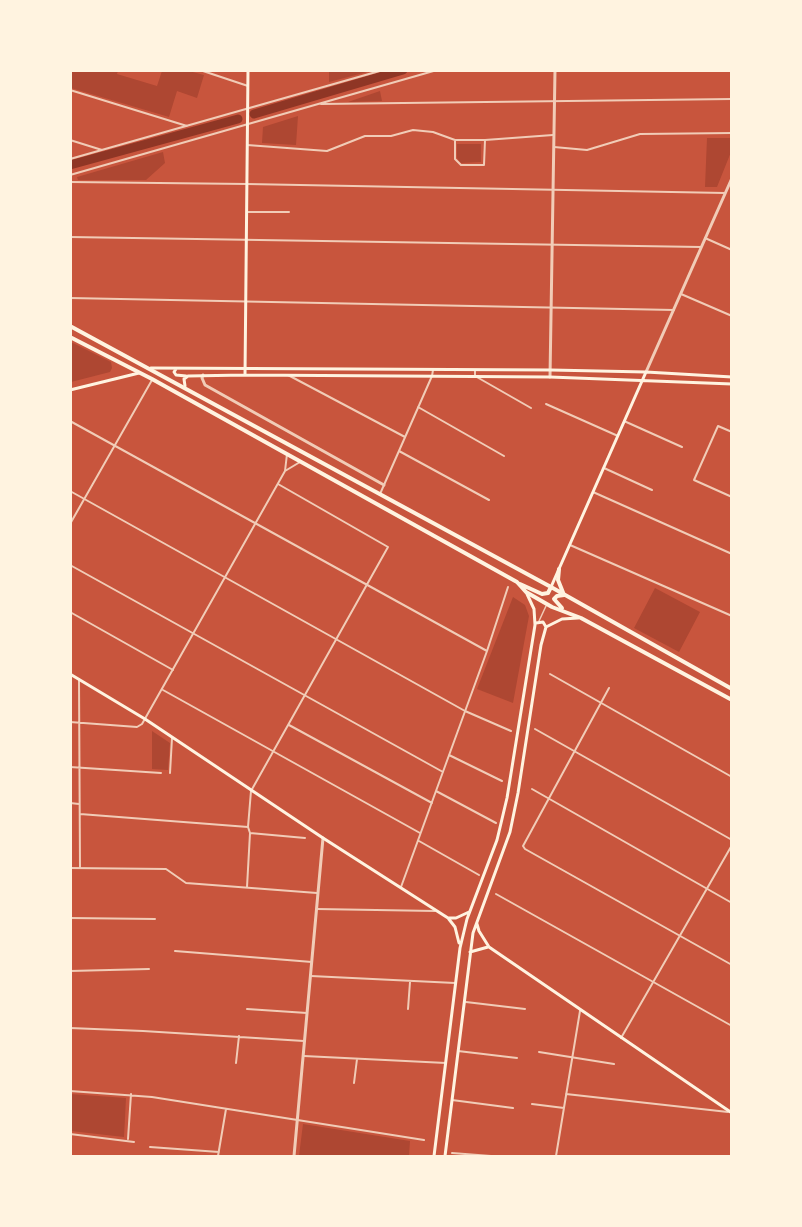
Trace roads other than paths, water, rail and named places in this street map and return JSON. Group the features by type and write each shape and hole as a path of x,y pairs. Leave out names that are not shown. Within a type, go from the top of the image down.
{"main road":[{"path":"245,375 248,70"},
{"path":"70,326 551,587 732,689"},
{"path":"70,337 152,379 542,594 548,593 551,587 646,372"},
{"path":"151,368 550,370 732,377"},
{"path":"177,368 174,372 176,375 188,376 550,377 732,384"},
{"path":"287,368 287,375"},
{"path":"376,369 376,375"},
{"path":"70,390 140,373"},
{"path":"184,386 184,380 188,376"},
{"path":"559,569 558,580 564,595"},
{"path":"434,1156 460,948 470,912 502,823 535,625 534,609 526,592 517,582"},
{"path":"526,592 547,604 581,618 732,700"},
{"path":"564,595 556,596 554,600 565,611"},
{"path":"546,627 562,619 581,618"},
{"path":"445,1156 470,952 477,922 503,856 515,813 541,645 546,627 543,622 539,621 535,625"},
{"path":"70,674 145,719 250,791 448,918 454,927 460,948"},
{"path":"448,918 463,916 470,912"},
{"path":"477,922 479,931 489,947 731,1112"},
{"path":"470,952 489,947"}],"street":[{"path":"200,70 248,86"},
{"path":"70,159 383,70"},
{"path":"70,175 437,70"},
{"path":"550,377 555,70"},
{"path":"70,90 187,126"},
{"path":"321,104 732,99"},
{"path":"247,145 327,151 365,136 391,136 412,129 433,132 455,140 484,141 554,135"},
{"path":"554,147 587,150 640,134 732,133"},
{"path":"70,140 102,150"},
{"path":"455,140 454,159 461,165 483,165 484,141"},
{"path":"646,372 732,178"},
{"path":"70,182 725,193"},
{"path":"247,212 289,212"},
{"path":"70,237 701,247"},
{"path":"705,238 732,250"},
{"path":"681,294 732,316"},
{"path":"70,298 674,310"},
{"path":"380,494 432,376 433,369"},
{"path":"475,370 475,376 531,408"},
{"path":"204,375 202,378 205,385 384,485"},
{"path":"287,375 405,437"},
{"path":"70,524 152,379"},
{"path":"546,404 618,436"},
{"path":"418,407 504,456"},
{"path":"70,421 487,651"},
{"path":"624,422 682,447"},
{"path":"732,432 718,426 694,480 732,497"},
{"path":"399,451 489,500"},
{"path":"70,722 137,727 142,724 285,471 287,454"},
{"path":"285,471 301,462"},
{"path":"604,468 652,490"},
{"path":"247,887 250,791 388,546 278,484"},
{"path":"70,491 465,711 511,731"},
{"path":"593,492 732,554"},
{"path":"570,545 732,616"},
{"path":"70,565 443,772"},
{"path":"401,887 508,588"},
{"path":"539,621 547,604"},
{"path":"70,612 173,670"},
{"path":"550,674 600,705 732,777"},
{"path":"79,679 80,868"},
{"path":"609,688 523,846 732,965"},
{"path":"162,690 420,833"},
{"path":"289,724 432,803"},
{"path":"536,729 574,753 732,840"},
{"path":"170,773 172,738"},
{"path":"449,755 502,781"},
{"path":"70,766 161,773"},
{"path":"532,789 732,903"},
{"path":"436,791 496,823"},
{"path":"70,804 79,804"},
{"path":"79,814 248,827"},
{"path":"250,833 305,838"},
{"path":"294,1156 299,1121 323,838"},
{"path":"418,841 479,875"},
{"path":"621,1038 732,845"},
{"path":"70,868 166,869 186,883 318,893"},
{"path":"496,894 732,1026"},
{"path":"317,909 438,911"},
{"path":"70,918 155,919"},
{"path":"175,951 312,962"},
{"path":"70,971 149,969"},
{"path":"311,976 456,983"},
{"path":"408,1009 410,981"},
{"path":"464,1002 525,1009"},
{"path":"247,1009 308,1014"},
{"path":"556,1156 580,1011"},
{"path":"70,1028 306,1041"},
{"path":"236,1063 239,1036"},
{"path":"458,1051 517,1058"},
{"path":"540,1052 614,1064"},
{"path":"304,1056 446,1063"},
{"path":"354,1083 357,1058"},
{"path":"70,1090 131,1094 424,1140"},
{"path":"128,1141 131,1094"},
{"path":"566,1094 731,1112"},
{"path":"452,1100 513,1108"},
{"path":"532,1104 564,1108"},
{"path":"218,1156 226,1108"},
{"path":"70,1134 134,1142"},
{"path":"150,1147 219,1152"},
{"path":"452,1153 491,1156"}],"waterway":[{"path":"254,114 403,70"},
{"path":"70,165 238,119"}]}
